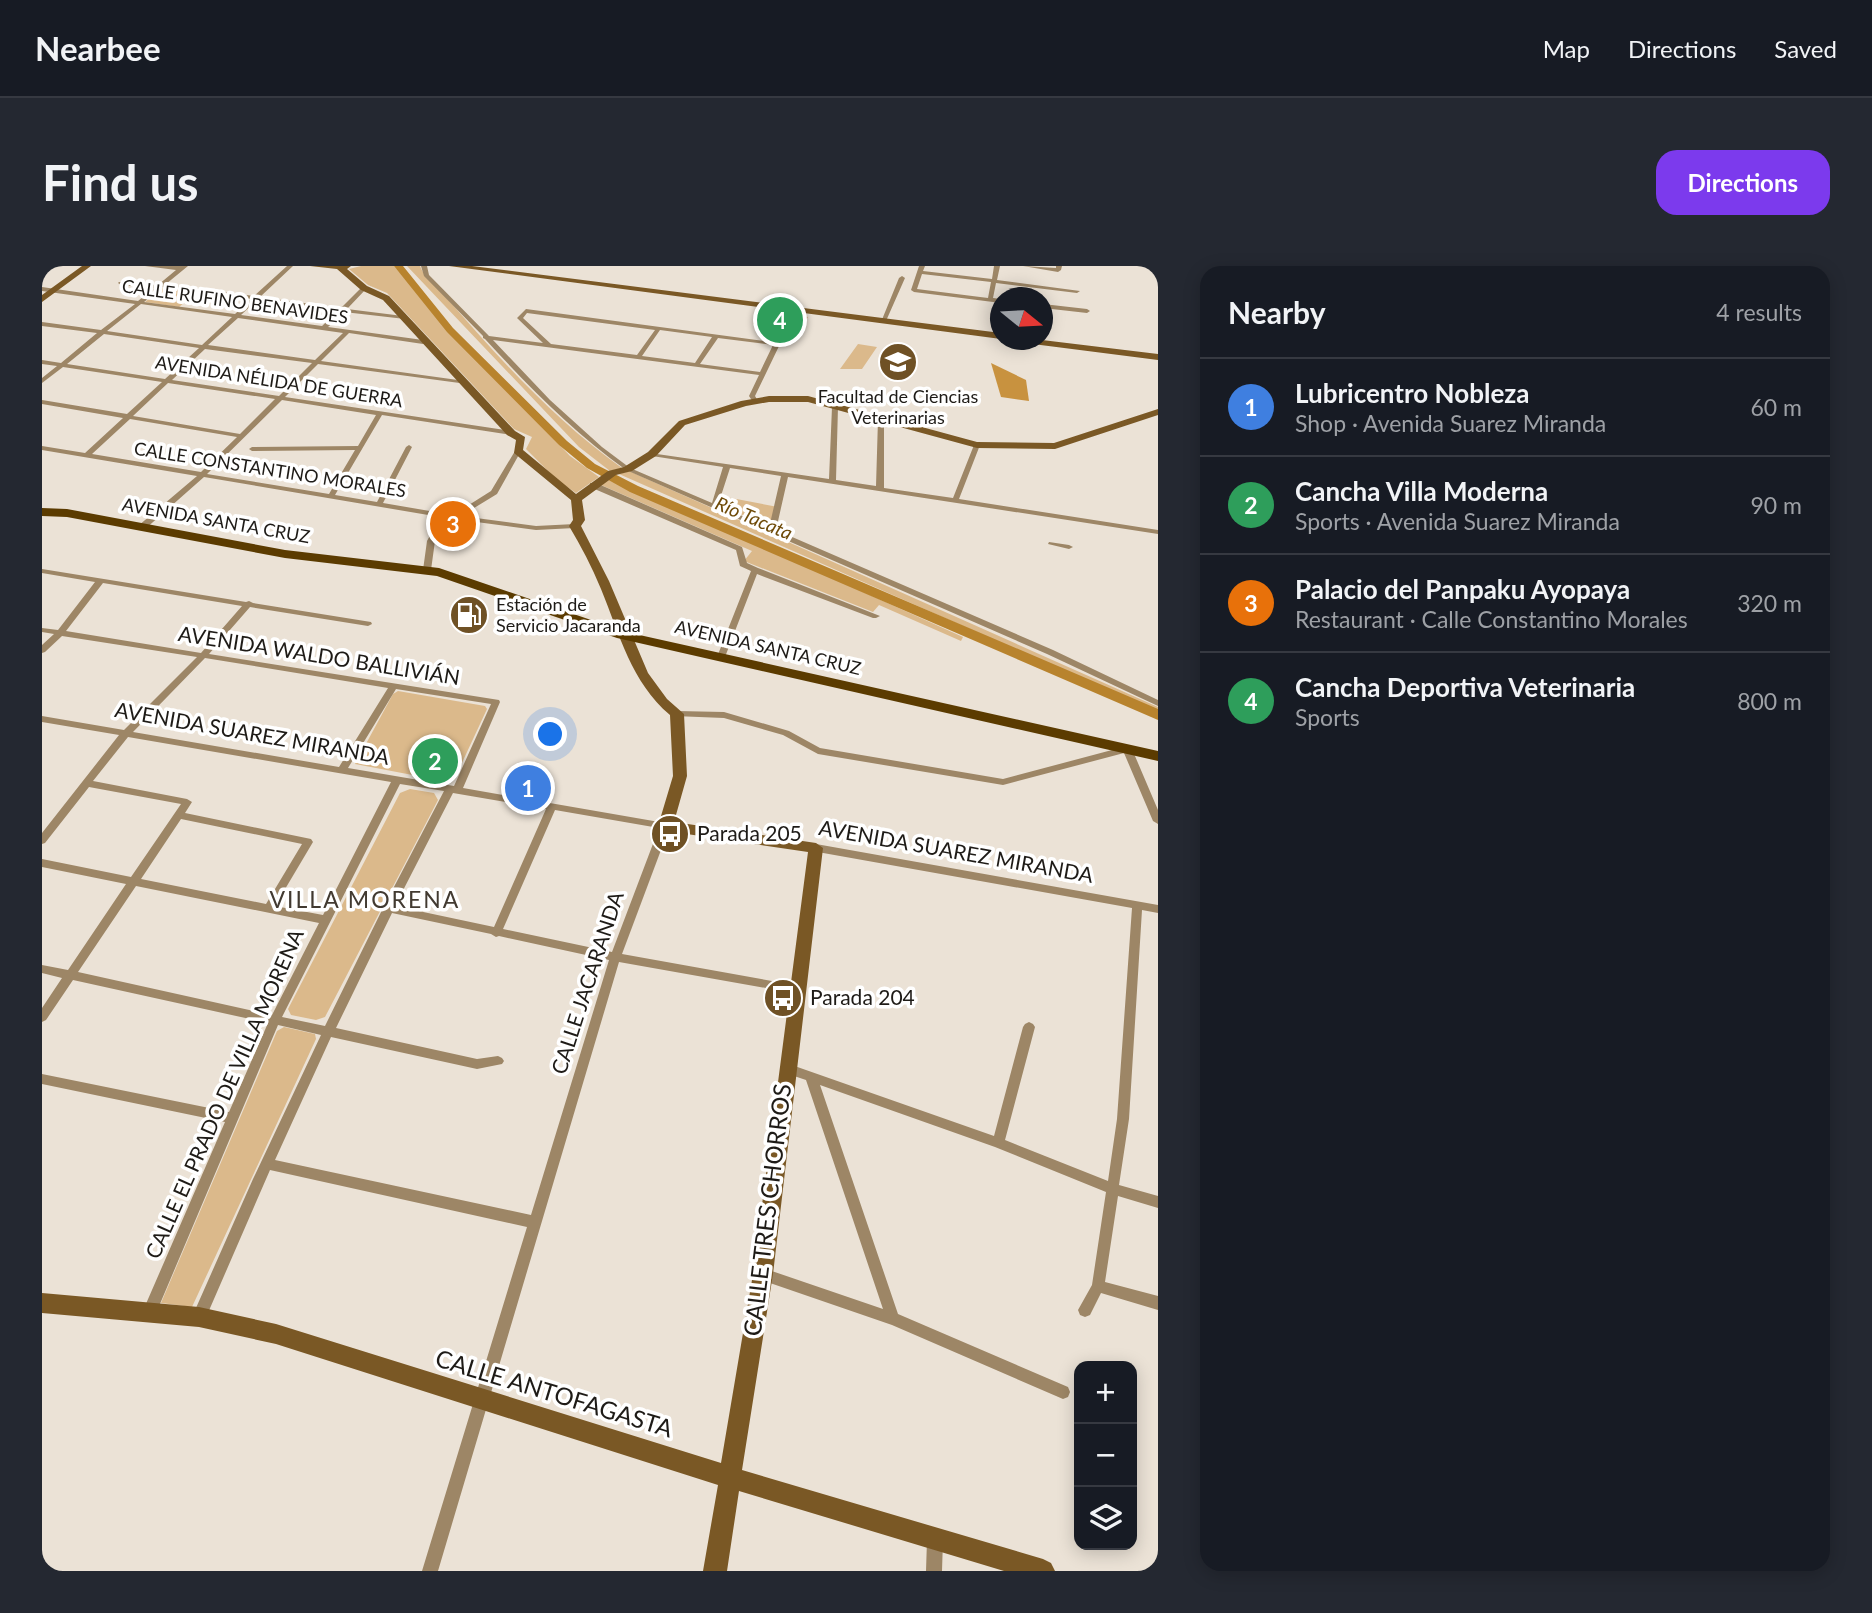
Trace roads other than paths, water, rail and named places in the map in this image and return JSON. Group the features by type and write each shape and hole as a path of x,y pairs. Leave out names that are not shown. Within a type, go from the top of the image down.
{"main road":[{"name":"AVENIDA SANTA CRUZ","path":"42,512 66,513 285,554 427,570 622,635 1158,756"}],"street":[{"path":"42,299 87,266"},
{"path":"148,266 183,268"},
{"path":"86,456 290,266"},
{"path":"314,266 351,266"},
{"path":"424,266 426,275 589,443 628,469 1158,703"},
{"path":"453,266 990,335"},
{"path":"993,287 997,266"},
{"path":"1027,266 1058,270 1059,266"},
{"path":"42,381 99,332 183,268"},
{"path":"340,268 364,288 382,294 511,433 521,439 518,452 494,492 449,516 430,541 427,570"},
{"path":"990,300 914,290 921,269 1077,291"},
{"path":"883,321 902,278"},
{"path":"121,282 403,318"},
{"path":"323,329 364,288"},
{"name":"CALLE RUFINO BENAVIDES","path":"42,289 424,342"},
{"path":"1053,307 1087,311"},
{"path":"550,346 520,318 526,311 777,344 752,396 755,401"},
{"path":"42,324 465,383"},
{"path":"638,358 659,328"},
{"path":"141,528 203,474 347,332"},
{"path":"696,366 716,336"},
{"path":"485,337 762,374"},
{"path":"1053,344 1158,357"},
{"name":"AVENIDA NÉLIDA DE GUERRA","path":"42,362 511,433"},
{"path":"576,499 609,475 628,469 652,454 682,424 755,401 808,399 977,445 1055,446 1158,412"},
{"path":"42,402 242,436"},
{"path":"832,482 835,407"},
{"path":"331,496 380,414"},
{"path":"880,489 881,419"},
{"path":"955,501 977,445"},
{"path":"379,504 409,447"},
{"path":"252,449 359,448"},
{"name":"CALLE CONSTANTINO MORALES","path":"42,449 449,516 536,528 575,526"},
{"path":"518,452 576,499 579,520 575,526 607,589 622,635 647,685 659,701 677,714 724,715 786,733 818,751 1003,782 1127,749 1158,821"},
{"path":"652,454 1158,532"},
{"path":"714,506 727,466"},
{"path":"772,532 785,475"},
{"path":"593,485 739,549 743,564 755,570 876,616"},
{"path":"1052,544 1069,547"},
{"path":"721,657 755,570"},
{"path":"42,571 368,624"},
{"path":"42,650 60,633 101,580"},
{"path":"42,840 125,734 203,656 249,603"},
{"name":"AVENIDA WALDO BALLIVIÁN","path":"42,630 496,702 454,789"},
{"path":"342,770 393,686"},
{"name":"CALLE JACARANDA","path":"429,1571 615,957 665,826 680,776 677,714"},
{"name":"AVENIDA SUAREZ MIRANDA","path":"42,719 665,826 816,848 1158,909"},
{"name":"CALLE EL PRADO DE VILLA MORENA","path":"149,1313 275,1020 397,780"},
{"path":"42,1017 187,802 85,783"},
{"path":"199,1317 328,1031 388,908 454,789"},
{"path":"496,933 552,806"},
{"path":"177,815 308,842 268,909"},
{"name":"CALLE TRES CHORROS","path":"715,1571 763,1274 786,1068 800,990 803,939 816,848"},
{"path":"42,863 132,883 326,919"},
{"path":"1085,1310 1098,1286 1123,1119 1137,905"},
{"path":"388,908 615,957 800,990"},
{"path":"42,969 477,1064 498,1061"},
{"path":"998,1143 1029,1027"},
{"path":"786,1068 998,1143 1114,1189 1158,1202"},
{"path":"811,1077 893,1319"},
{"path":"42,1079 231,1118"},
{"path":"268,1164 534,1222"},
{"path":"763,1274 893,1319 1063,1392"},
{"path":"1098,1286 1158,1303"},
{"name":"CALLE ANTOFAGASTA","path":"42,1303 199,1317 276,1334 729,1477 1043,1571"},
{"path":"934,1571 935,1540"}],"waterway":[{"name":"Río Tacata","path":"398,266 450,330 563,443 591,466 634,489 1158,715"}],"place":[{"name":"Cancha Deportiva Veterinaria","path":"780,320"},
{"name":"Facultad de Ciencias Veterinarias","path":"898,362"},
{"name":"Palacio del Panpaku Ayopaya","path":"453,524"},
{"name":"Estación de Servicio Jacaranda","path":"469,615"},
{"name":"Cancha Villa Moderna","path":"435,761"},
{"name":"Lubricentro Nobleza","path":"528,788"},
{"name":"Parada 205","path":"670,834"},
{"name":"Parada 204","path":"783,998"}],"district":[{"name":"VILLA MORENA","path":"365,900"}]}
